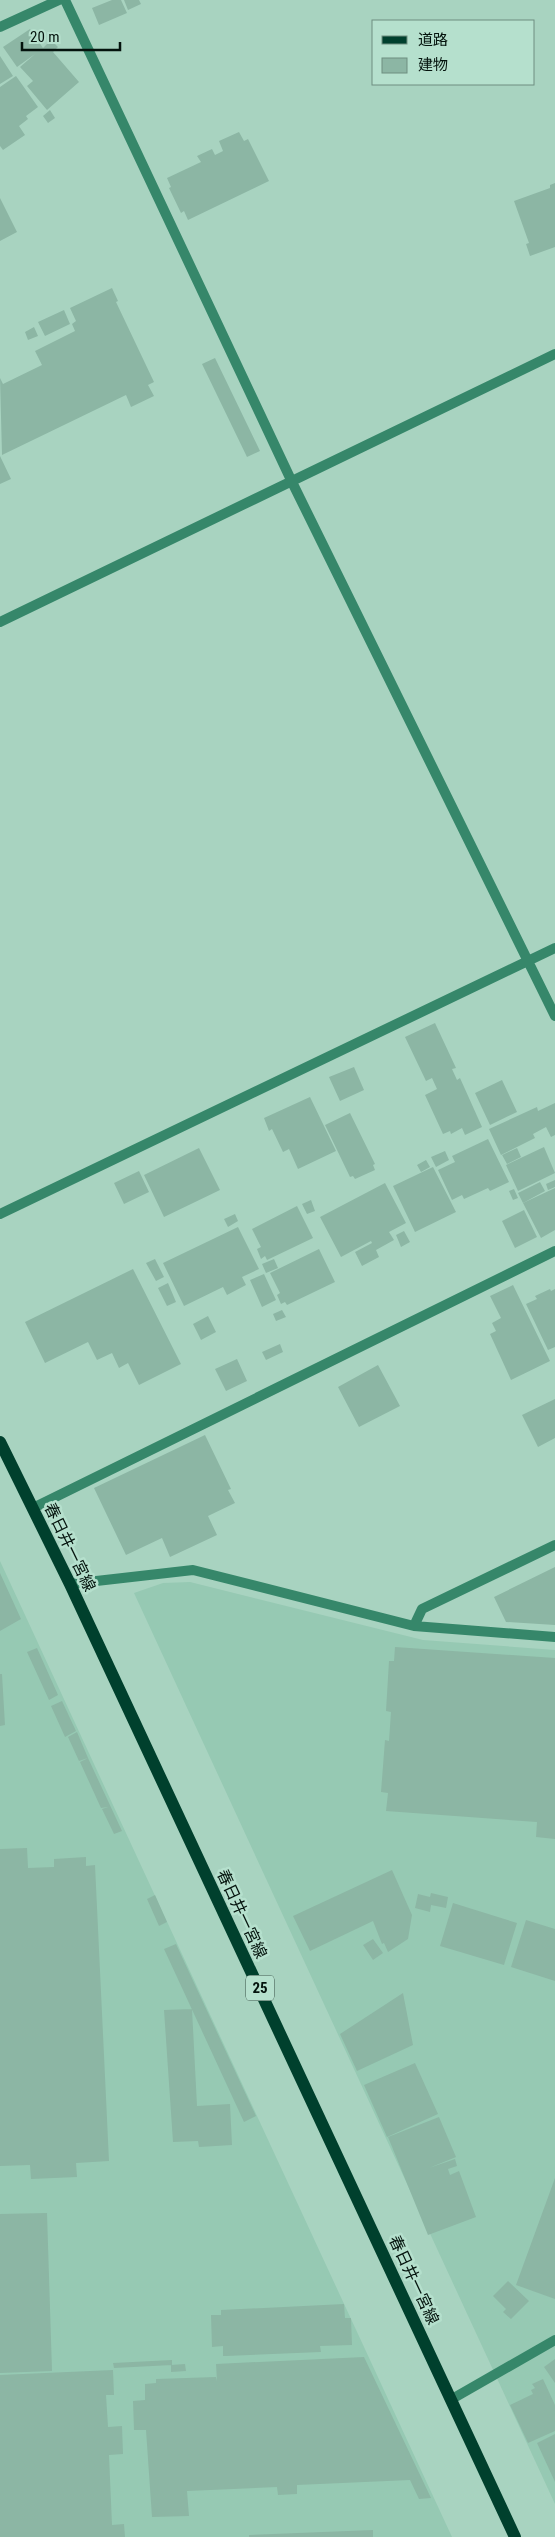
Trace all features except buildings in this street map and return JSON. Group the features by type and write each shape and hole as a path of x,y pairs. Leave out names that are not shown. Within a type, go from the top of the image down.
{"main road":[{"name":"春日井一宮線","path":"0,1442 70,1584 515,2537"}],"street":[{"path":"0,28 59,0"},
{"path":"65,0 292,482 555,1016"},
{"path":"0,622 555,354"},
{"path":"0,1214 555,948"},
{"path":"33,1508 555,1251"},
{"path":"414,1626 422,1609 555,1545"},
{"path":"70,1584 194,1570 414,1626 555,1637"},
{"path":"452,2399 555,2340"}],"shaded area":[{"path":"0,1561 452,2537 0,2537"},
{"path":"190,1582 423,1640 555,1650 555,2504 134,1593 163,1583"}]}
